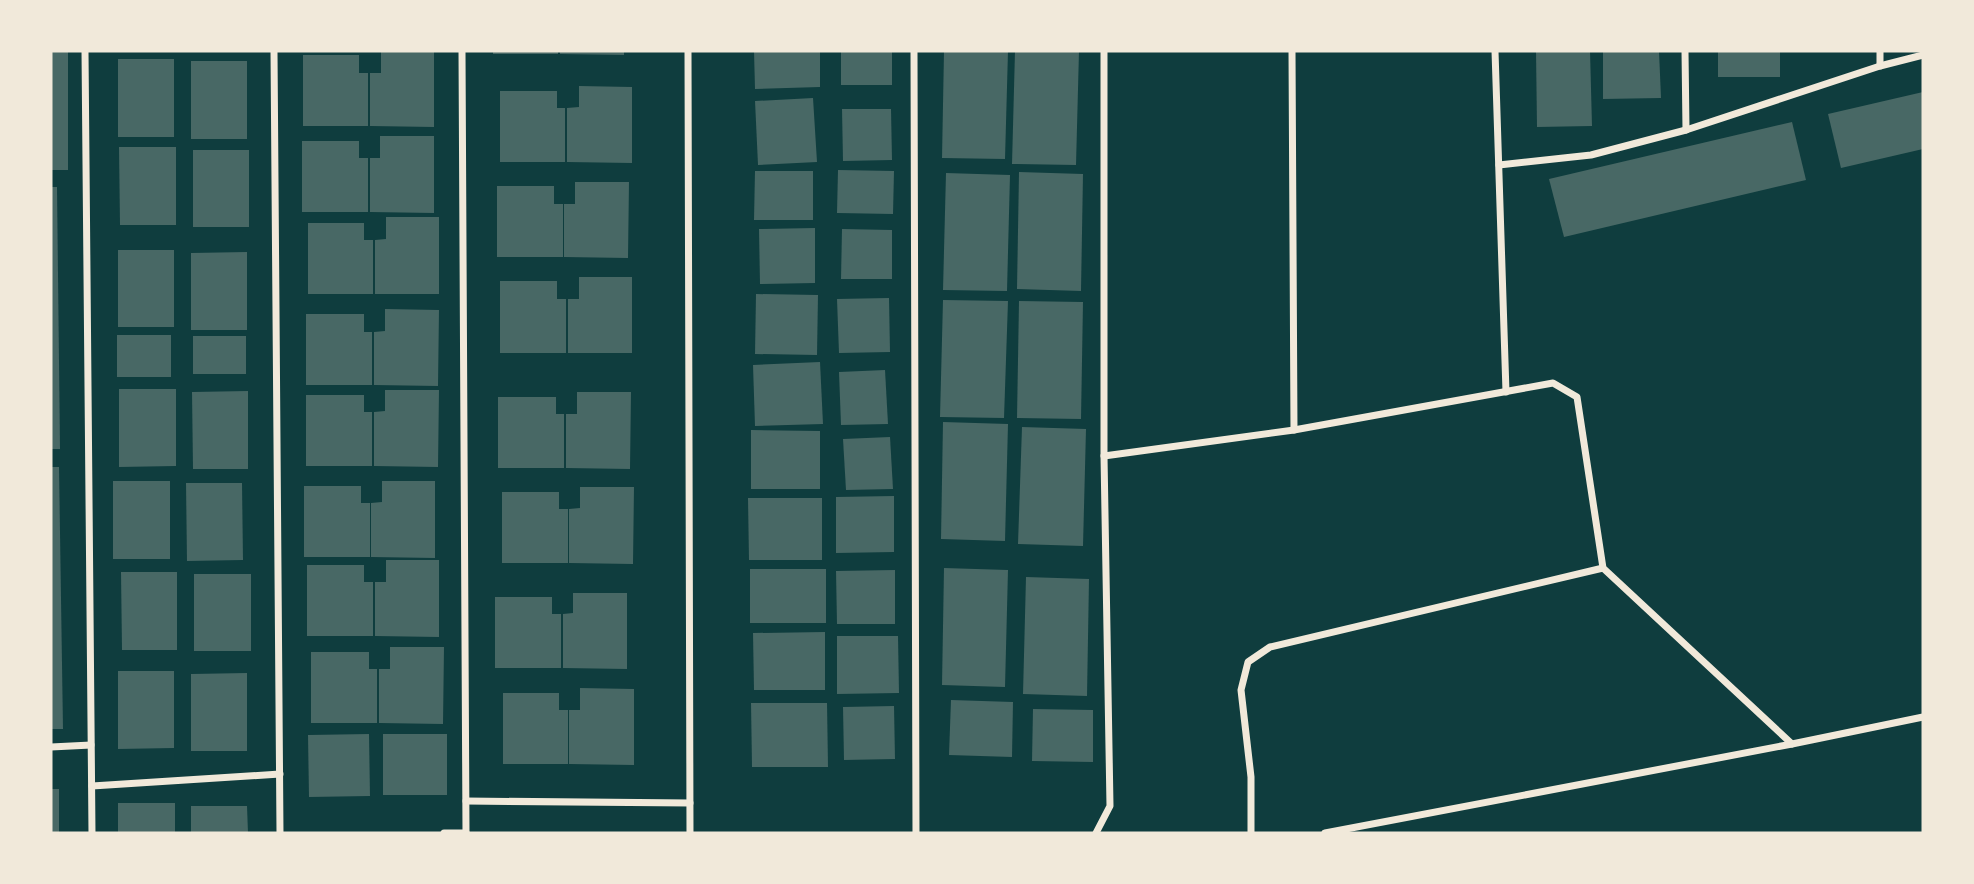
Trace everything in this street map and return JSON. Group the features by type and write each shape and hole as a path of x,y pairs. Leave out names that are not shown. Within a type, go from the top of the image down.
{"street":[{"path":"85,51 92,833"},
{"path":"274,51 280,833"},
{"path":"444,833 466,833 462,51"},
{"path":"688,51 690,833"},
{"path":"914,51 916,833"},
{"path":"1096,833 1110,806 1104,456 1104,51"},
{"path":"1292,51 1294,430"},
{"path":"1495,51 1506,392"},
{"path":"1685,51 1686,130"},
{"path":"1880,51 1880,66"},
{"path":"1499,164 1591,155 1686,130 1880,66 1923,55"},
{"path":"1104,456 1294,430 1553,383 1577,397 1603,568 1792,744"},
{"path":"1251,833 1251,777 1241,690 1248,662 1270,647 1603,568"},
{"path":"1325,833 1923,717"},
{"path":"51,747 91,745"},
{"path":"92,786 280,775"},
{"path":"466,801 690,803"}],"building":[{"path":"51,51 68,51 68,170 51,170"},
{"path":"381,51 434,51 434,127 370,126 370,73 381,73"},
{"path":"493,51 558,51 558,54 493,54"},
{"path":"560,51 624,51 624,55 560,54"},
{"path":"754,51 820,51 820,87 755,89"},
{"path":"841,51 892,51 892,85 841,85"},
{"path":"944,51 1008,51 1005,159 942,158"},
{"path":"1015,51 1079,51 1076,165 1012,164"},
{"path":"1536,51 1590,51 1592,126 1537,127"},
{"path":"1603,51 1659,51 1661,98 1603,99"},
{"path":"1718,51 1780,51 1780,77 1718,77"},
{"path":"303,55 359,55 359,73 368,73 368,126 303,126"},
{"path":"118,59 174,59 174,137 118,137"},
{"path":"191,61 247,61 247,139 191,139"},
{"path":"579,86 632,87 632,163 567,162 567,108 579,107"},
{"path":"500,91 557,91 557,108 565,108 565,162 500,162"},
{"path":"1923,92 1923,149 1841,168 1828,114"},
{"path":"813,98 817,162 758,165 755,101"},
{"path":"842,109 891,109 892,160 843,161"},
{"path":"1792,122 1806,180 1564,237 1549,179"},
{"path":"380,136 434,136 434,213 370,212 370,158 380,158"},
{"path":"302,141 359,141 359,158 368,158 368,212 302,212"},
{"path":"119,147 176,147 176,225 120,225"},
{"path":"193,150 249,150 249,227 193,227"},
{"path":"838,170 894,171 893,214 837,213"},
{"path":"755,171 813,171 813,220 754,220"},
{"path":"1019,172 1083,174 1081,291 1017,289"},
{"path":"946,173 1010,175 1007,291 943,290"},
{"path":"575,182 629,182 628,258 564,257 564,204 575,204"},
{"path":"497,186 554,186 554,204 563,204 563,257 497,257"},
{"path":"51,187 57,187 60,449 51,449"},
{"path":"386,217 439,217 439,294 375,294 375,240 386,239"},
{"path":"308,223 364,223 364,240 373,240 373,294 308,294"},
{"path":"815,228 815,283 760,284 759,229"},
{"path":"842,229 892,230 892,279 841,279"},
{"path":"118,250 174,250 174,327 118,327"},
{"path":"247,252 247,330 191,330 191,253"},
{"path":"579,277 632,277 632,353 568,353 568,299 579,299"},
{"path":"500,281 557,281 557,299 566,299 566,353 500,353"},
{"path":"756,294 818,295 817,355 755,354"},
{"path":"889,298 890,352 839,353 837,299"},
{"path":"943,300 1008,301 1004,418 940,417"},
{"path":"1019,301 1083,302 1081,419 1017,418"},
{"path":"385,309 439,310 438,386 374,385 374,332 385,331"},
{"path":"306,314 364,314 364,332 372,332 372,385 306,385"},
{"path":"117,335 171,335 171,377 117,377"},
{"path":"193,336 246,336 246,374 193,374"},
{"path":"820,362 823,424 755,426 753,365"},
{"path":"885,370 888,424 841,425 839,372"},
{"path":"119,389 176,389 176,466 119,467"},
{"path":"385,390 439,390 438,467 374,466 374,412 385,411"},
{"path":"248,391 248,469 193,469 192,392"},
{"path":"577,392 631,392 630,469 566,468 566,414 577,414"},
{"path":"306,395 364,395 364,412 372,412 372,466 306,466"},
{"path":"498,397 556,397 556,414 564,414 564,468 498,468"},
{"path":"943,422 1008,424 1005,541 941,539"},
{"path":"1022,427 1086,429 1083,546 1018,544"},
{"path":"751,430 820,431 820,489 751,489"},
{"path":"890,437 893,489 846,490 843,439"},
{"path":"51,467 59,467 63,729 51,729"},
{"path":"113,481 170,481 170,559 113,559"},
{"path":"382,481 435,481 435,558 371,557 371,503 382,502"},
{"path":"186,483 242,483 243,560 187,561"},
{"path":"304,486 361,486 361,503 370,503 370,557 304,557"},
{"path":"580,487 634,487 633,564 569,563 569,509 580,508"},
{"path":"502,492 559,492 559,509 568,509 568,563 502,563"},
{"path":"894,496 894,552 836,553 836,497"},
{"path":"748,498 822,498 822,560 749,560"},
{"path":"386,560 439,560 439,637 375,636 375,582 386,582"},
{"path":"307,565 364,565 364,582 373,582 373,636 307,636"},
{"path":"944,568 1008,570 1005,687 942,685"},
{"path":"750,569 826,569 826,623 750,623"},
{"path":"895,570 895,624 837,624 836,571"},
{"path":"121,572 177,572 177,650 122,650"},
{"path":"194,574 251,574 251,651 194,651"},
{"path":"1026,577 1089,579 1087,696 1023,694"},
{"path":"573,593 627,593 627,669 563,668 563,614 573,613"},
{"path":"495,597 552,597 552,614 561,614 561,668 495,668"},
{"path":"825,632 825,690 754,690 753,633"},
{"path":"837,636 898,636 899,693 837,694"},
{"path":"390,647 444,647 443,724 379,723 379,669 390,669"},
{"path":"311,652 369,652 369,669 377,669 377,723 311,723"},
{"path":"118,671 174,671 174,748 118,749"},
{"path":"247,673 247,751 191,751 191,674"},
{"path":"580,688 634,689 634,765 569,764 569,710 580,710"},
{"path":"503,693 559,693 559,710 568,710 568,764 503,764"},
{"path":"951,700 1013,702 1012,757 949,755"},
{"path":"751,703 827,703 828,767 752,767"},
{"path":"894,706 895,759 844,760 843,707"},
{"path":"1033,709 1093,710 1093,762 1032,761"},
{"path":"369,734 370,796 309,797 308,735"},
{"path":"383,734 447,734 447,795 383,795"},
{"path":"51,789 59,789 59,833 51,833"},
{"path":"118,803 175,803 175,833 118,833"},
{"path":"191,806 247,806 248,833 191,833"}]}
